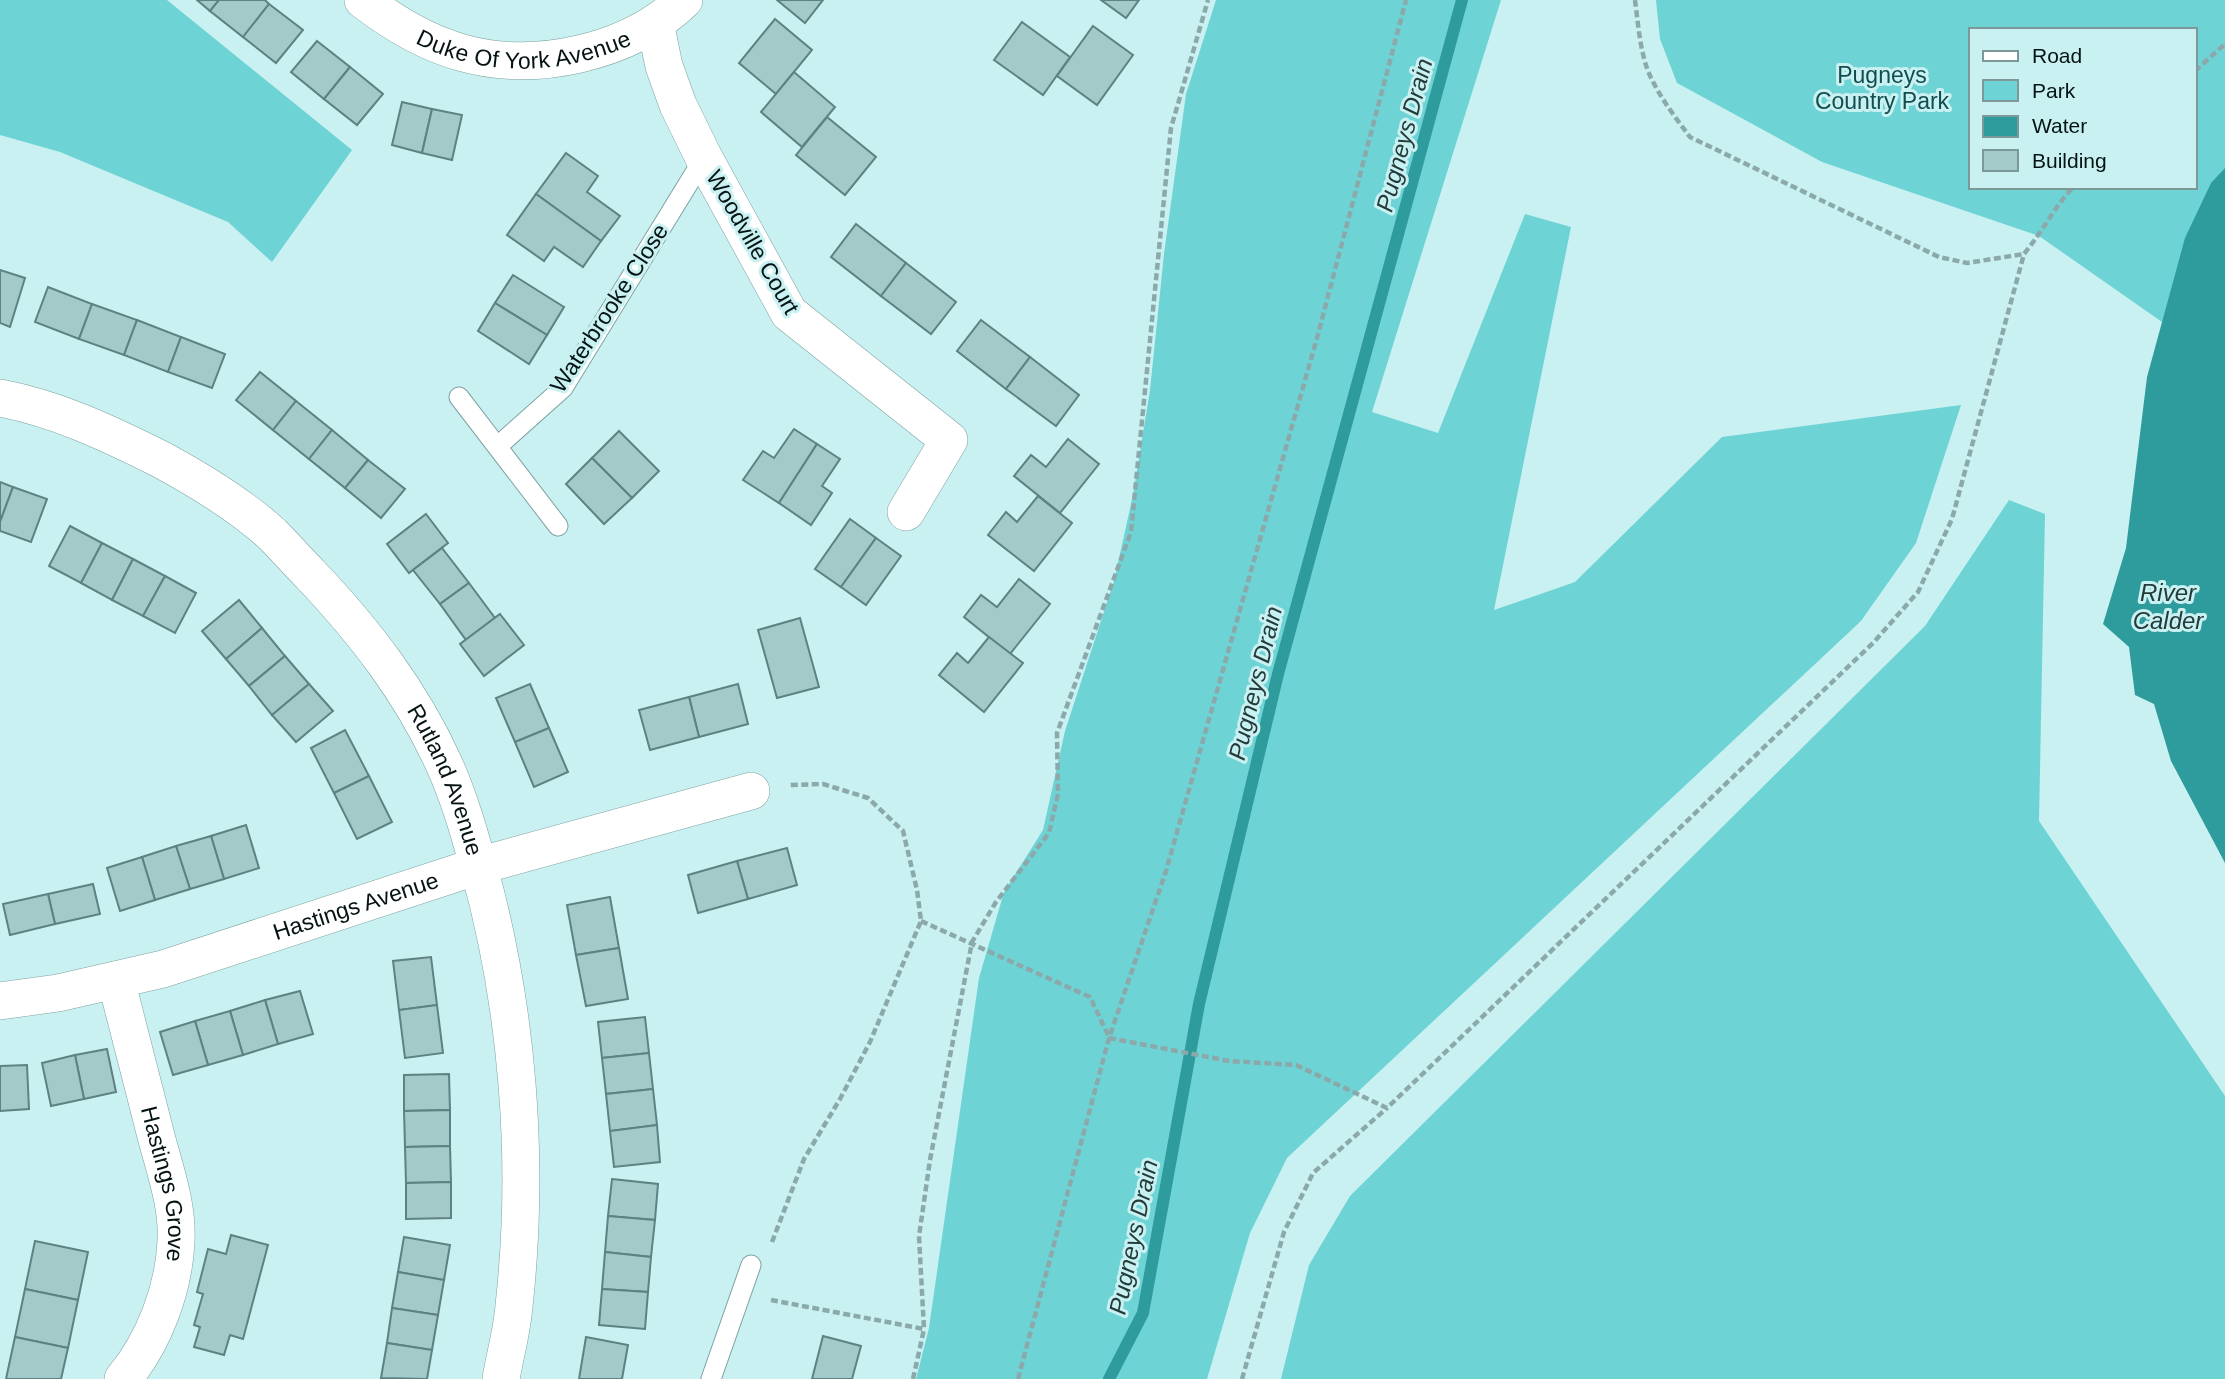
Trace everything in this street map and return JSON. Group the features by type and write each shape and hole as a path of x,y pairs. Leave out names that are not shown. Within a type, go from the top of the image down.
{"street":[{"name":"Duke Of York Avenue","path":"363,0 420,37 464,53 511,60 558,59 607,47 655,23 684,0"},
{"name":"Woodville Court","path":"655,23 664,66 673,92 704,158 789,313 949,440 906,512"},
{"name":"Rutland Avenue","path":"0,398 74,418 178,469 226,498 271,533 373,644 414,705 453,786 466,820 504,978 520,1139 519,1227 514,1308 501,1379"},
{"name":"Hastings Avenue","path":"0,1001 58,993 163,969 478,866 751,792"},
{"name":"Hastings Grove","path":"116,980 171,1194 176,1240 170,1287 161,1311 138,1362 123,1379"}],"lane":[{"name":"Waterbrooke Close","path":"498,446 563,388 704,158"},
{"path":"459,397 558,526"},
{"path":"711,1379 751,1265"}],"path":[{"path":"914,1379 924,1329 919,1236 930,1160 972,942 996,902 1049,833 1058,794 1057,733 1131,532 1171,128 1208,0"},
{"path":"1018,1379 1109,1038 1166,871 1314,351 1406,0"},
{"path":"1635,0 1648,71 1690,137 1939,257 1967,263 2024,254"},
{"path":"2197,69 2225,44"},
{"path":"1242,1379 1284,1231 1313,1173 1387,1108 1874,642 1918,592 1952,519 2024,254 2039,236 2057,205 2071,189"},
{"path":"751,792 780,785 823,784 868,798 903,831 918,890 921,921 870,1042 804,1159 770,1250 751,1265"},
{"path":"921,921 1090,997 1109,1038"},
{"path":"1109,1038 1229,1061 1296,1065 1387,1108"},
{"path":"741,1294 924,1329"}],"green space":[{"path":"0,0 167,0 352,150 272,262 228,222 60,152 0,135"},
{"path":"1216,0 1501,0 1372,412 1438,433 1525,214 1571,227 1494,610 1575,582 1722,437 1961,405 1916,543 1861,621 1287,1158 1250,1233 1207,1379 916,1379 929,1328 979,978 1004,892 1043,830 1065,731 1114,581 1133,495 1150,390 1164,254 1186,94"},
{"name":"Pugneys Country Park","path":"1656,0 2225,0 2225,366 2039,236 1822,162 1677,83 1660,39"},
{"path":"2009,500 2045,514 2039,821 2225,1096 2225,1379 1281,1379 1309,1265 1350,1196 1925,626"}],"water":[{"name":"River Calder","path":"2225,168 2225,863 2171,761 2154,704 2135,695 2129,647 2103,624 2126,548 2147,377 2185,238 2211,183"}],"building":[{"path":"197,0 219,0 210,11"},
{"path":"219,0 265,0 269,4 243,37 210,11"},
{"path":"777,0 823,0 805,23"},
{"path":"1101,0 1139,0 1126,18"},
{"path":"269,4 303,30 276,63 243,37"},
{"path":"775,19 812,50 776,94 739,63"},
{"path":"1022,22 1070,57 1043,95 994,60"},
{"path":"1093,26 1133,55 1097,105 1057,76"},
{"path":"317,41 350,67 324,99 291,72"},
{"path":"350,67 383,94 357,125 324,99"},
{"path":"794,72 835,107 802,147 761,112"},
{"path":"402,102 432,109 422,153 392,145"},
{"path":"432,109 462,115 452,160 422,153"},
{"path":"827,117 876,157 845,195 796,155"},
{"path":"566,153 598,176 587,192 620,216 601,241 536,194"},
{"path":"536,194 601,241 583,267 554,247 544,261 507,235"},
{"path":"856,224 906,263 881,296 831,257"},
{"path":"906,263 956,302 931,334 881,296"},
{"path":"0,270 25,278 10,327 0,323"},
{"path":"513,275 564,307 547,335 495,303"},
{"path":"48,287 92,304 79,339 35,322"},
{"path":"495,303 547,335 529,364 478,331"},
{"path":"92,304 137,320 124,355 79,339"},
{"path":"137,320 181,337 168,372 124,355"},
{"path":"981,320 1030,357 1006,389 957,351"},
{"path":"181,337 225,354 212,388 168,372"},
{"path":"1030,357 1079,395 1056,426 1006,389"},
{"path":"260,372 296,401 273,430 236,400"},
{"path":"296,401 332,430 309,459 273,430"},
{"path":"794,429 817,444 779,503 743,480 763,451 774,458"},
{"path":"332,430 368,460 345,488 309,459"},
{"path":"619,431 659,471 632,498 592,458"},
{"path":"1068,439 1099,464 1060,513 1014,476 1031,455 1046,467"},
{"path":"817,444 840,459 822,486 832,493 811,525 779,503"},
{"path":"592,458 632,498 604,524 566,484"},
{"path":"368,460 405,489 381,518 345,488"},
{"path":"0,482 13,487 0,522"},
{"path":"13,487 47,499 31,542 0,531 0,522"},
{"path":"1038,496 1072,523 1034,571 988,535 1006,512 1017,522"},
{"path":"426,514 448,543 409,573 387,544"},
{"path":"850,519 876,538 841,587 815,569"},
{"path":"70,526 102,543 81,583 49,566"},
{"path":"876,538 901,556 866,605 841,587"},
{"path":"102,543 133,559 112,600 81,583"},
{"path":"442,548 469,583 440,604 413,570"},
{"path":"133,559 165,576 143,616 112,600"},
{"path":"165,576 196,593 175,633 143,616"},
{"path":"1019,579 1050,604 1010,654 964,617 981,595 997,607"},
{"path":"469,583 495,618 466,640 440,604"},
{"path":"239,600 262,628 226,659 202,631"},
{"path":"500,614 524,645 484,676 460,644"},
{"path":"800,618 819,687 777,698 758,630"},
{"path":"262,628 285,656 249,686 226,659"},
{"path":"989,637 1023,663 984,712 939,675 957,653 968,663"},
{"path":"285,656 309,684 272,715 249,686"},
{"path":"309,684 333,711 296,742 272,715"},
{"path":"530,684 549,728 515,742 496,698"},
{"path":"738,684 748,724 699,737 689,697"},
{"path":"689,697 699,737 650,750 639,710"},
{"path":"549,728 568,772 534,787 515,742"},
{"path":"345,730 369,776 334,793 311,748"},
{"path":"369,776 392,822 357,839 334,793"},
{"path":"246,825 259,868 224,879 211,836"},
{"path":"211,836 224,879 190,889 176,846"},
{"path":"176,846 190,889 155,900 142,857"},
{"path":"787,848 797,885 748,899 737,861"},
{"path":"142,857 155,900 120,911 107,868"},
{"path":"737,861 748,899 698,913 688,875"},
{"path":"93,884 100,914 55,924 48,894"},
{"path":"48,894 55,924 10,935 3,904"},
{"path":"610,897 619,948 576,955 567,905"},
{"path":"619,948 628,999 586,1006 576,955"},
{"path":"431,957 437,1005 399,1010 393,961"},
{"path":"300,991 313,1034 278,1044 265,1000"},
{"path":"265,1000 278,1044 243,1055 230,1011"},
{"path":"437,1005 443,1053 405,1058 399,1010"},
{"path":"230,1011 243,1055 208,1065 195,1021"},
{"path":"645,1017 649,1053 602,1058 598,1022"},
{"path":"195,1021 208,1065 173,1075 160,1032"},
{"path":"107,1049 116,1092 84,1099 75,1055"},
{"path":"649,1053 653,1089 606,1094 602,1058"},
{"path":"75,1055 84,1099 51,1106 42,1063"},
{"path":"27,1065 29,1109 0,1111 0,1066"},
{"path":"449,1074 450,1110 404,1111 404,1075"},
{"path":"653,1089 657,1125 610,1131 606,1094"},
{"path":"450,1110 450,1146 405,1147 404,1111"},
{"path":"657,1125 660,1162 614,1167 610,1131"},
{"path":"450,1146 451,1182 406,1183 405,1147"},
{"path":"612,1179 658,1184 655,1220 608,1216"},
{"path":"451,1182 451,1218 406,1219 406,1183"},
{"path":"608,1216 655,1220 651,1257 605,1252"},
{"path":"231,1235 268,1245 243,1339 230,1335 224,1355 194,1347 200,1327 194,1325 203,1294 197,1292 208,1249 226,1254"},
{"path":"404,1237 450,1245 444,1280 398,1272"},
{"path":"35,1241 88,1252 78,1300 25,1289"},
{"path":"605,1252 651,1257 648,1292 602,1289"},
{"path":"398,1272 444,1280 438,1315 392,1308"},
{"path":"25,1289 78,1300 68,1348 15,1337"},
{"path":"602,1289 648,1292 645,1329 599,1325"},
{"path":"392,1308 438,1315 432,1350 387,1343"},
{"path":"823,1336 861,1346 852,1379 812,1379"},
{"path":"15,1337 68,1348 61,1379 6,1379"},
{"path":"586,1337 628,1345 622,1379 579,1379"},
{"path":"387,1343 432,1350 427,1379 381,1378"}],"waterway":[{"name":"Pugneys Drain","path":"1109,1379 1143,1313 1199,1004 1278,674 1462,0"}]}
